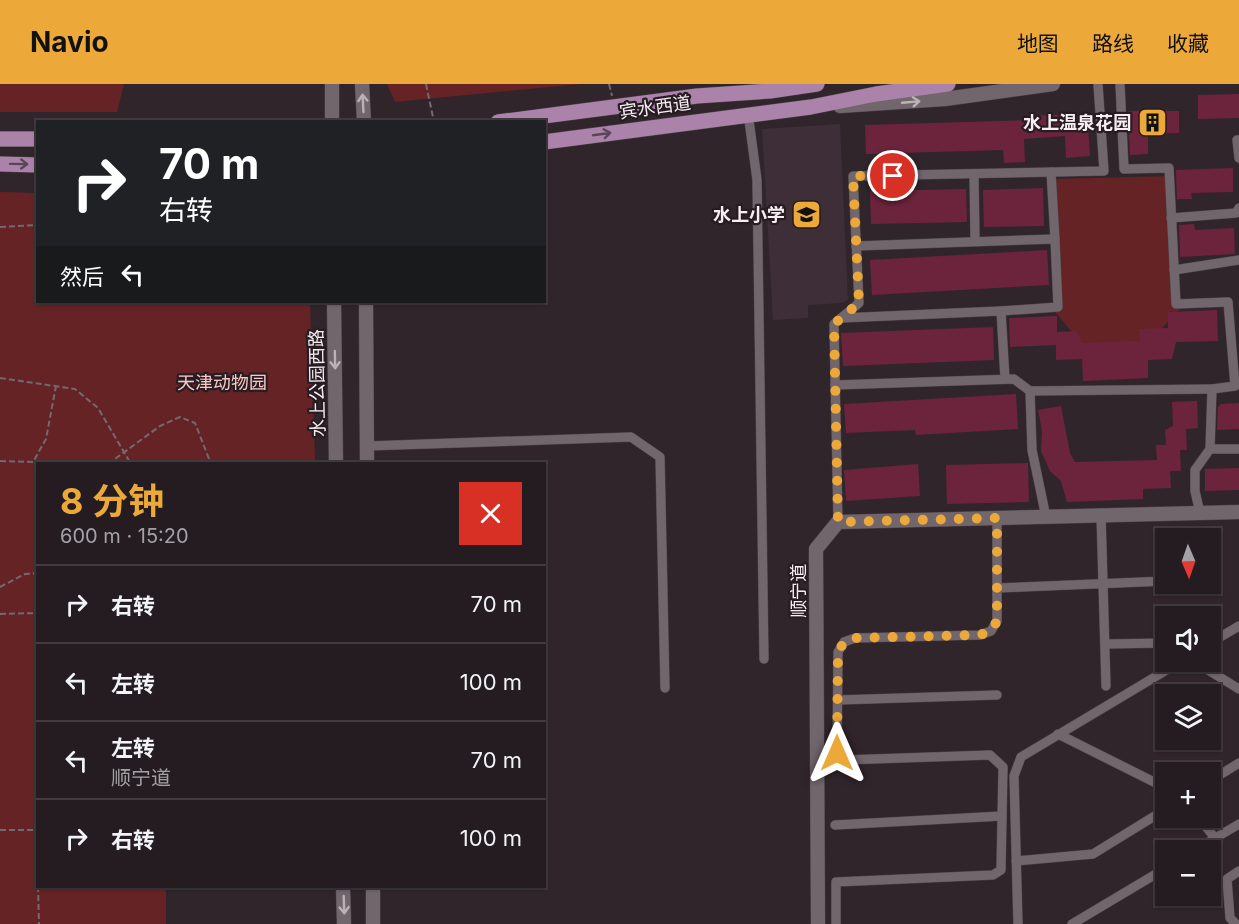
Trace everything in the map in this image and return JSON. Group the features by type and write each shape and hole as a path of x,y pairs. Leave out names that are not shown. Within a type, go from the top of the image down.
{"main road":[{"name":"宾水西道","path":"513,120 697,96 770,91 815,84"},
{"name":"宾水西道","path":"546,142 811,106 942,85"},
{"path":"0,140 36,139"},
{"path":"0,164 36,165"}],"street":[{"path":"332,84 332,120"},
{"path":"362,84 364,120"},
{"path":"697,96 751,84"},
{"path":"811,106 879,105 945,99 1053,84"},
{"path":"1098,84 1104,171"},
{"path":"1120,84 1124,169"},
{"path":"748,113 757,180 764,659"},
{"path":"1239,140 1239,158"},
{"path":"835,385 1014,379 1030,391 1212,389 1237,386 1234,321 1228,302 1176,304 1169,168 853,176 859,303 834,324 835,385 838,522 1239,512"},
{"path":"841,318 1058,307 1051,172"},
{"path":"974,174 975,241"},
{"path":"1171,218 1236,213 1239,208"},
{"path":"856,246 1055,239"},
{"path":"1174,270 1239,260"},
{"name":"水上公园西路","path":"334,303 336,462"},
{"path":"366,303 367,462"},
{"path":"1001,311 1005,379"},
{"path":"1200,513 1195,491 1195,470 1210,449 1212,389"},
{"path":"1030,391 1032,450 1046,517"},
{"path":"367,446 631,437 660,457 665,688"},
{"path":"1210,449 1239,449"},
{"path":"1101,516 1106,686"},
{"path":"836,924 836,882 993,875 1001,870 1003,767 990,755 843,760 837,753 838,652 844,642 855,638 980,635 991,631 997,621 997,518"},
{"name":"顺宁道","path":"818,924 816,549 838,522"},
{"path":"997,588 1155,582"},
{"path":"1221,637 1239,626"},
{"path":"1105,644 1155,642"},
{"path":"1018,924 1014,776 1021,756 1163,672"},
{"path":"1211,672 1239,689"},
{"path":"838,700 996,695"},
{"path":"1058,734 1155,782"},
{"path":"1221,774 1239,763"},
{"path":"835,825 1002,816"},
{"path":"1016,861 1093,854 1155,816"},
{"path":"1212,840 1239,824"},
{"path":"1207,828 1215,838"},
{"path":"1235,920 1227,879 1239,871"},
{"path":"1072,924 1155,875"},
{"path":"343,888 344,924"},
{"path":"373,888 373,924"}],"path":[{"path":"426,84 434,120"},
{"path":"0,227 36,225"},
{"path":"0,378 75,389 98,408 130,462"},
{"path":"0,461 33,462 46,439 56,386"},
{"path":"111,462 160,426 180,417 195,423 210,462"},
{"path":"0,587 25,574 36,573"},
{"path":"0,614 36,613"},
{"path":"0,830 36,829"},
{"path":"38,888 39,924"}],"shaded area":[{"name":"水上小学","path":"840,124 848,300 842,303 808,305 808,318 773,320 762,129"}],"green space":[{"path":"0,84 124,84 117,112 0,112"},
{"path":"387,84 581,84 395,102"},
{"path":"1172,176 1181,308 1146,345 1086,349 1056,313 1054,179"},
{"name":"天津动物园","path":"0,192 36,193 36,303 310,303 315,462 36,462 36,888 166,888 166,924 0,924"}],"building":[{"path":"1239,94 1239,118 1198,119 1198,95"},
{"name":"水上温泉花园","path":"1128,111 1179,111 1179,133 1148,134 1148,154 1130,155"},
{"path":"1087,113 1090,156 1066,158 1065,136 1024,139 1025,162 1004,163 1003,150 866,154 865,125 1033,120 1033,116"},
{"path":"1233,168 1233,192 1191,193 1192,199 1177,199 1176,170"},
{"path":"1043,188 1044,226 984,227 983,190"},
{"path":"966,189 967,222 871,224 870,191"},
{"path":"1194,224 1195,230 1234,228 1235,254 1180,257 1179,225"},
{"path":"1047,250 1049,285 872,295 870,260"},
{"path":"1217,310 1218,341 1176,342 1172,359 1148,360 1148,378 1083,381 1082,359 1056,360 1056,345 1010,347 1009,318 1057,316 1057,332 1077,331 1082,343 1140,341 1139,329 1168,328 1168,312"},
{"path":"993,327 994,360 843,366 841,333"},
{"path":"1016,394 1018,429 916,435 915,430 846,433 844,404"},
{"path":"1197,401 1198,428 1186,429 1187,450 1180,450 1181,471 1170,471 1171,488 1143,489 1143,499 1067,502 1061,481 1050,471 1041,451 1042,431 1038,410 1061,406 1070,453 1075,462 1157,460 1156,445 1166,445 1165,430 1173,426 1172,402"},
{"path":"1239,403 1239,429 1217,430 1218,407 1221,404"},
{"path":"1028,463 1029,502 947,504 946,465"},
{"path":"918,464 920,496 846,501 844,470"},
{"path":"1239,468 1239,490 1205,491 1205,469"}],"place":[{"name":"水上温泉花园","path":"1152,122"},
{"name":"水上小学","path":"806,214"}],"route":[{"path":"837,753 838,652 844,642 855,638 980,635 991,631 997,621 997,518 838,522 834,324 859,303 853,176 893,176"}]}
